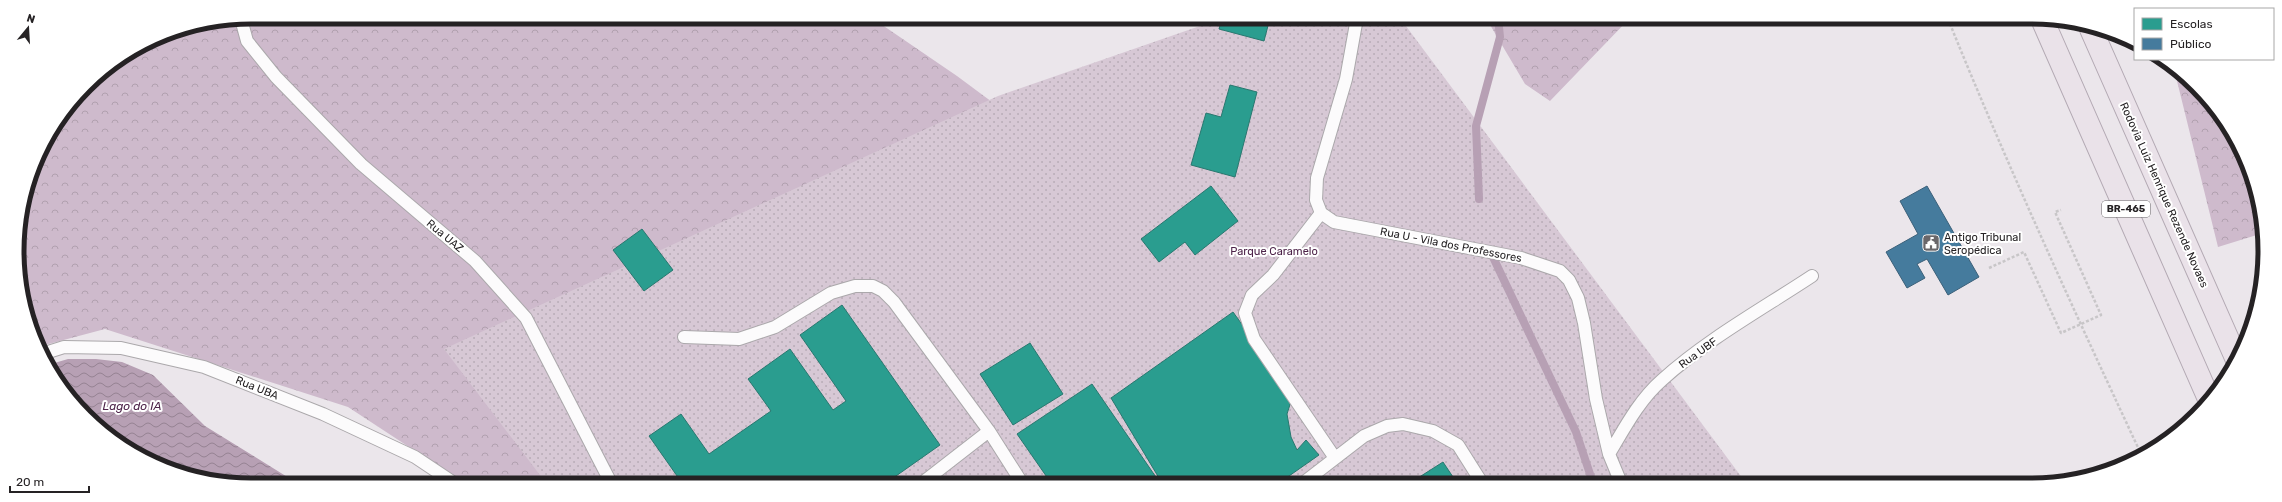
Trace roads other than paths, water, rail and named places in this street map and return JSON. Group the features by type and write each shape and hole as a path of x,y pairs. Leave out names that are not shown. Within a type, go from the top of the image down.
{"highway":[{"name":"BR-465","path":"2044,24 2207,394"},
{"name":"Rodovia Luiz Henrique Rezende Novaes","path":"2094,33 2234,353"}],"lane":[{"name":"Rua UAZ","path":"242,24 247,41 276,77 361,164 475,261 526,318 608,478"},
{"path":"1335,458 1254,339 1245,313 1252,294 1273,275 1321,213 1316,200 1317,178 1346,79 1356,24"},
{"name":"Rua U - Vila dos Professores","path":"1321,213 1334,222 1521,258 1560,272 1569,280 1578,298 1584,323 1596,399 1610,454 1619,478"},
{"name":"Rua UBF","path":"1610,454 1630,420 1661,380 1694,354 1812,276"},
{"path":"684,337 739,339 775,327 831,293 855,286 873,286 894,302 989,431 1019,478"},
{"name":"Rua UBA","path":"48,352 64,347 121,348 204,367 330,417 415,457 446,478"},
{"path":"1309,478 1364,436 1387,426 1403,424 1433,431 1458,445 1479,478"},
{"path":"928,478 989,431"}],"water":[{"name":"Lago do IA","path":"68,359 96,359 122,362 153,375 205,426 289,478 236,478 207,474 178,466 151,455 125,440 90,412 62,377 54,363"}],"waterway":[{"path":"1479,199 1476,126 1500,37 1499,24"},
{"path":"1492,255 1576,432 1591,478"}],"place":[{"name":"Antigo Tribunal Seropédica","path":"1931,243"}],"park label":[{"name":"Parque Caramelo","path":"1274,251"}]}
